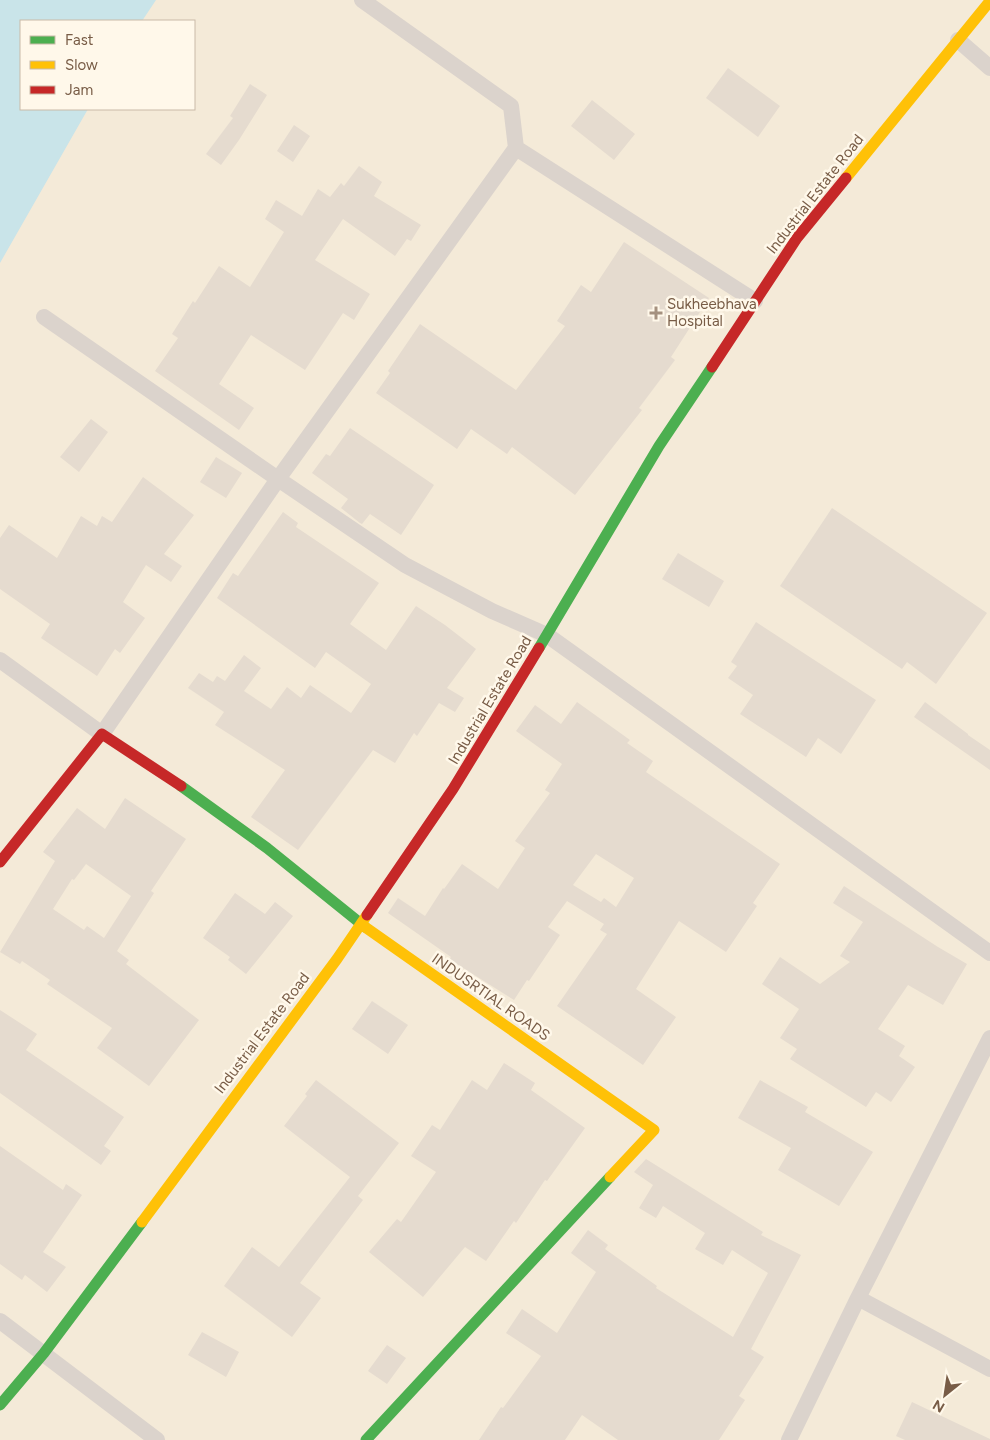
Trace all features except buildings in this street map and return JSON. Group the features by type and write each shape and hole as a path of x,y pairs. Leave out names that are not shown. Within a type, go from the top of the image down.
{"main road":[{"name":"Industrial Estate Road","path":"0,1405 44,1353 361,924 453,789 659,446 797,238 988,1"},
{"path":"0,862 102,734"},
{"name":"INDUSRTIAL ROADS","path":"102,734 164,775 284,861 361,924 654,1130 366,1440"}],"street":[{"path":"0,660 102,734 278,479 516,148 511,106 362,0"},
{"path":"958,40 990,68"},
{"path":"516,148 755,301"},
{"path":"44,317 405,565 492,611 547,635 990,953"},
{"path":"790,1440 858,1298 990,1038"},
{"path":"858,1298 990,1369"},
{"path":"0,1320 157,1440"}],"shaded area":[{"path":"0,0 990,0 990,1440 0,1440"}],"water":[{"path":"0,0 156,0 143,20 20,20 20,110 87,110 0,263"}],"traffic: fast":[{"path":"539,648 659,446 712,367"},
{"path":"181,786 267,848 365,927"},
{"path":"366,1440 610,1177"},
{"path":"0,1405 44,1353 142,1222"}],"traffic: slow":[{"path":"846,178 990,1"},
{"path":"142,1222 337,959 367,915"},
{"path":"365,927 654,1130 610,1177"}],"traffic: jam":[{"path":"712,367 797,238 846,178"},
{"path":"367,915 453,789 539,648"},
{"path":"0,862 102,734 181,786"}],"place":[{"name":"Sukheebhava Hospital","path":"656,313"}]}
